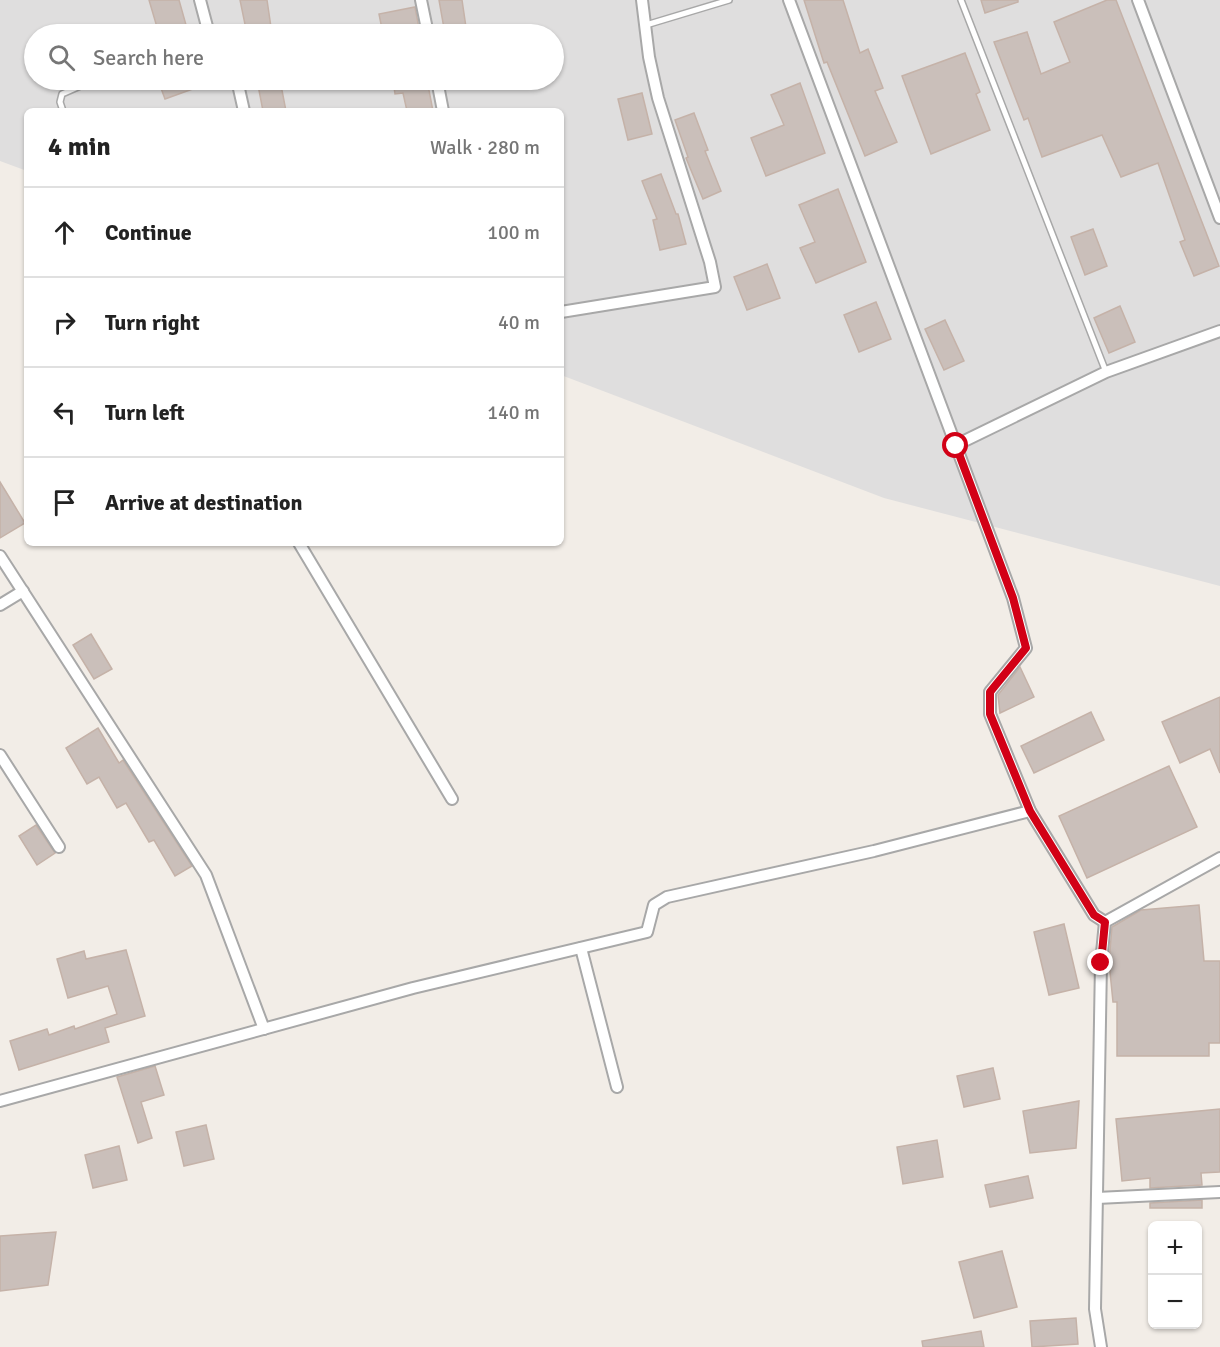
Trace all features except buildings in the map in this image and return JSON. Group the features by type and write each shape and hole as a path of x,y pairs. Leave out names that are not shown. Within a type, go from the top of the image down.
{"street":[{"path":"201,0 207,24"},
{"path":"421,0 426,24"},
{"path":"564,312 715,288 710,262 658,98 649,57 642,0"},
{"path":"789,0 1013,598 1026,648 990,692 990,714 1030,811 1094,915 1105,922"},
{"path":"1138,0 1220,218"},
{"path":"239,90 243,108"},
{"path":"439,90 442,108"},
{"path":"956,446 1106,372 1220,331"},
{"path":"301,546 452,799"},
{"path":"0,556 206,875 264,1029"},
{"path":"0,605 23,591"},
{"path":"0,755 59,847"},
{"path":"0,1101 413,988 647,932 654,905 667,897 885,849 1030,811"},
{"path":"1105,922 1220,858"},
{"path":"1101,1347 1095,1309 1105,922"},
{"path":"581,948 617,1087"},
{"path":"1097,1198 1220,1192"}],"lane":[{"path":"646,25 729,0"},
{"path":"961,0 1106,372"},
{"path":"63,108 62,94 71,90"}],"shaded area":[{"path":"0,0 1220,0 1220,586 884,498 564,376 564,108 24,108 24,170 0,161"}],"route":[{"path":"956,446 1013,598 1026,648 990,692 990,714 1030,811 1094,915 1105,922 1101,963"}]}
